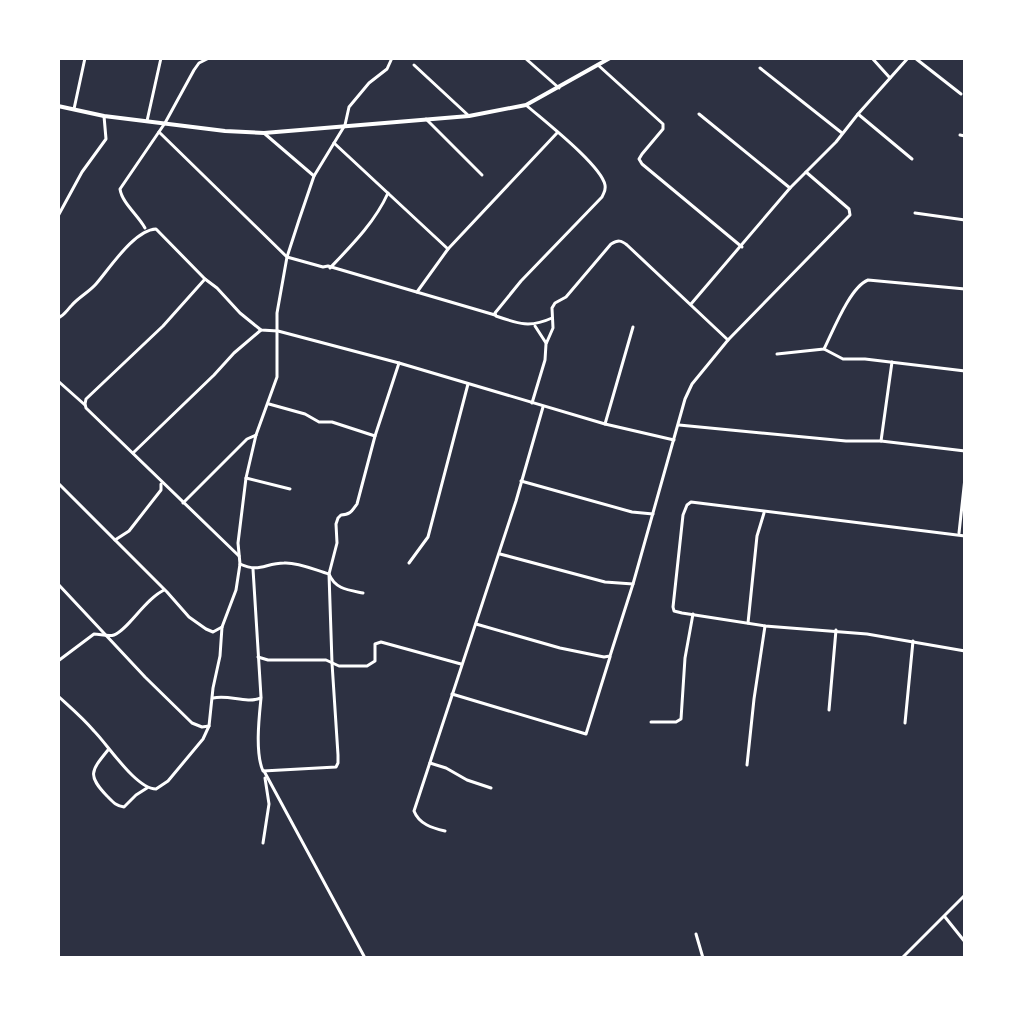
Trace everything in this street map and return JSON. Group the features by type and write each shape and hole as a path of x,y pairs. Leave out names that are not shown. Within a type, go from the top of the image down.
{"street":[{"path":"74,109 85,58"},
{"path":"147,121 161,58"},
{"path":"146,230 121,196 120,189 165,123 194,70 209,58"},
{"path":"292,58 310,58"},
{"path":"59,698 93,729 108,750 147,788 156,789 168,781 203,739 209,726 222,627 236,590 246,478 256,435 277,377 277,313 287,257 314,176 345,125 349,107 369,83 387,69 392,58"},
{"path":"525,58 559,88"},
{"path":"58,106 104,116 264,133 469,116 526,105 610,58"},
{"path":"872,58 890,78"},
{"path":"691,304 790,188 836,142 908,58"},
{"path":"915,58 961,94"},
{"path":"414,65 469,116"},
{"path":"598,65 663,124 663,129 639,159 642,164 742,247"},
{"path":"760,68 842,133"},
{"path":"495,315 495,310 605,192 605,183 594,166 526,105"},
{"path":"699,114 790,188"},
{"path":"858,114 912,159"},
{"path":"58,216 82,172 106,139 104,116"},
{"path":"426,119 482,175"},
{"path":"159,132 287,257 516,323 535,326 552,318"},
{"path":"264,133 314,176"},
{"path":"416,292 448,249 557,133"},
{"path":"334,143 448,249"},
{"path":"452,694 586,734 692,384 728,340 850,215 849,209 806,172"},
{"path":"330,268 372,220 388,193"},
{"path":"915,213 965,220"},
{"path":"58,318 97,283 114,261 146,230 156,229 261,330 278,331 399,363 543,407 674,440"},
{"path":"532,403 545,360 546,344 553,328 552,308 617,241 627,245 728,340"},
{"path":"85,405 86,399 163,326 205,279"},
{"path":"824,349 860,283 868,280 965,289"},
{"path":"535,326 546,344"},
{"path":"605,424 633,327"},
{"path":"133,453 261,330"},
{"path":"777,354 824,349 843,359 965,371"},
{"path":"881,441 892,362"},
{"path":"263,771 336,767 338,763 329,574 337,543 336,524 341,515 352,512 357,504 399,363"},
{"path":"58,381 239,556"},
{"path":"409,563 428,537 433,523 468,384"},
{"path":"268,404 305,414 319,422 332,422 375,436"},
{"path":"445,831 432,828 418,819 414,811 499,554 543,407"},
{"path":"679,425 965,451"},
{"path":"183,503 247,439 256,435"},
{"path":"246,478 290,489"},
{"path":"959,535 965,478"},
{"path":"115,540 129,531 158,494 160,481"},
{"path":"521,481 632,512 653,514"},
{"path":"58,483 189,617 213,632 222,627"},
{"path":"965,536 691,502 683,515 673,607 674,611 765,626 836,630 965,651"},
{"path":"748,623 757,536 765,511"},
{"path":"499,554 605,582 633,584"},
{"path":"240,564 253,569 284,563 329,574"},
{"path":"253,569 261,698 260,763 269,804 263,843"},
{"path":"329,574 332,583 337,586 363,593"},
{"path":"58,584 192,723 209,726"},
{"path":"58,661 94,634 112,636 119,632 164,590"},
{"path":"651,722 676,722 681,719 681,688 693,614"},
{"path":"476,624 560,648 610,656"},
{"path":"747,765 765,626"},
{"path":"829,710 836,630"},
{"path":"905,723 913,641"},
{"path":"258,657 268,660 326,660 339,666 371,665 375,661 375,644 381,642 462,664"},
{"path":"213,698 261,698"},
{"path":"108,750 95,766 94,782 116,805 124,807 147,788"},
{"path":"430,763 491,788"},
{"path":"263,771 365,958"},
{"path":"902,958 965,895"},
{"path":"944,916 965,942"},
{"path":"696,934 703,958"}]}
